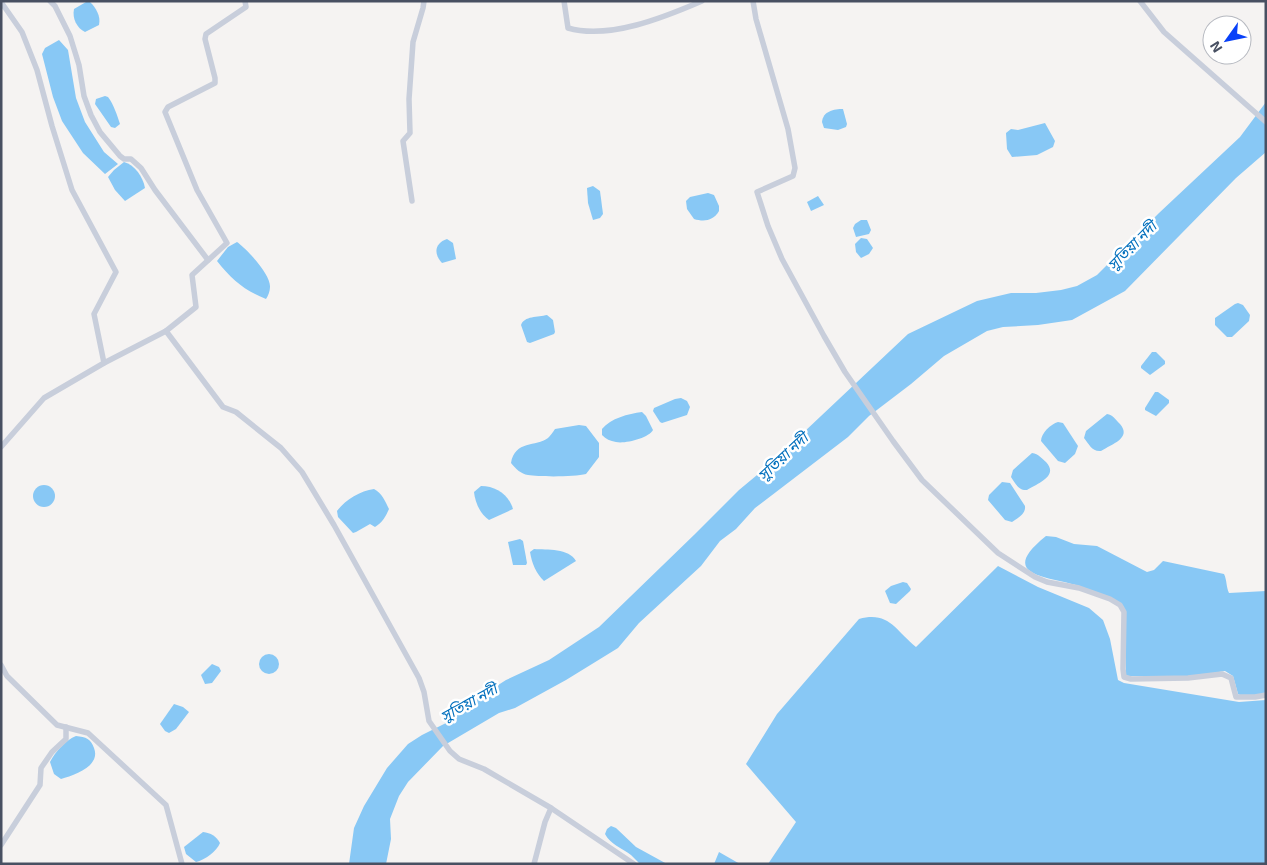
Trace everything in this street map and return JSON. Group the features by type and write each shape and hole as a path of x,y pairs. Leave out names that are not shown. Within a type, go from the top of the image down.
{"street":[{"path":"50,1 55,6 62,24 70,36 79,65 84,96 100,132 120,156 124,159 131,159 141,168 155,190 208,260"},
{"path":"1,447 44,398 104,363 166,331 196,306 192,275 227,243 197,190 165,112 168,107 215,83 205,39 206,34 246,8 245,1"},
{"path":"412,201 403,141 410,133 408,99 413,42 424,1"},
{"path":"564,1 568,28 577,31 612,30 639,24 668,16 702,1"},
{"path":"753,1 756,19 786,123 795,168 793,176 757,192 768,226 782,259 845,372 893,442 922,480 998,553 1035,577 1047,582 1079,588 1110,599 1120,605 1124,612 1124,677 1131,679 1188,678 1222,674 1231,678 1236,697 1266,695"},
{"path":"1140,1 1164,32 1266,122"},
{"path":"1,2 22,32 36,70 72,190 116,272 94,314 104,363"},
{"path":"166,331 223,407 236,412 281,448 302,472 420,678 429,721 450,751 459,759 478,766 551,808 634,864"},
{"path":"1,665 8,676 57,725 88,733 166,805 182,864"},
{"path":"1,845 40,785 41,768 52,752 66,739 66,727"},
{"path":"534,864 544,822 551,808"}],"water":[{"path":"86,2 90,2 98,12 99,25 85,32 76,23 74,9"},
{"path":"59,40 68,50 76,98 85,122 104,152 118,164 105,174 83,153 62,121 53,97 42,54 45,48"},
{"path":"105,96 112,103 120,124 115,128 111,127 95,104 96,99"},
{"name":"সুতিয়া নদী","path":"1266,102 1266,152 1236,178 1125,291 1072,320 1038,325 1003,327 987,331 944,356 869,416 848,437 755,508 736,529 720,541 701,566 639,623 618,648 566,680 515,708 499,713 443,746 408,782 399,796 390,819 391,839 386,864 349,864 354,828 364,806 387,768 408,744 450,721 464,707 506,680 549,660 599,627 739,490 769,465 908,334 977,301 1011,293 1061,290 1077,286 1097,275 1159,213 1240,137"},
{"path":"843,109 846,127 838,130 824,128 822,122 824,115 833,110"},
{"path":"1045,123 1055,141 1053,147 1037,155 1012,157 1007,149 1006,133 1011,129 1018,130"},
{"path":"124,162 138,172 145,188 125,201 115,190 108,177"},
{"path":"593,186 600,191 603,214 600,218 593,220 588,203 587,188"},
{"path":"708,193 714,195 719,211 708,220 694,219 687,209 686,201 690,197"},
{"path":"818,196 824,205 811,211 807,202"},
{"path":"861,220 867,220 871,230 869,234 856,237 853,228"},
{"path":"861,238 867,239 873,248 869,254 861,258 856,252 855,244"},
{"path":"447,239 453,243 456,259 442,263 436,252 440,243"},
{"path":"237,242 247,250 267,276 270,287 266,299 239,284 217,261 228,247"},
{"path":"1238,303 1243,305 1250,315 1249,321 1232,337 1227,337 1215,325 1215,318"},
{"path":"547,315 553,320 554,334 530,343 527,342 521,325 523,322 528,318"},
{"path":"1152,352 1156,352 1165,361 1165,364 1150,375 1141,366"},
{"path":"1155,392 1169,400 1169,403 1156,416 1145,410"},
{"path":"681,398 687,401 690,407 687,415 660,422 653,411 654,408"},
{"path":"642,412 653,430 647,436 625,442 614,442 602,435 602,429 615,419"},
{"path":"1107,414 1120,424 1124,433 1115,443 1098,451 1091,447 1084,438 1086,431"},
{"path":"1058,422 1063,423 1078,446 1075,454 1065,463 1058,461 1041,441 1047,429"},
{"path":"579,425 586,426 599,443 599,457 586,474 574,476 528,475 523,474 511,463 513,456 521,447 543,441 555,429"},
{"path":"1032,453 1038,455 1046,462 1050,471 1046,479 1024,490 1011,477 1013,470"},
{"path":"1002,482 1010,483 1025,506 1023,514 1012,522 1005,520 988,500 989,495"},
{"path":"44,485 52,488 55,496 52,504 44,507 36,504 33,496 36,488"},
{"path":"481,486 487,486 501,492 513,509 489,520 477,504 474,492"},
{"path":"374,489 383,498 389,509 388,512 375,527 370,524 353,533 338,517 337,511 353,497"},
{"path":"1046,536 1056,537 1074,544 1097,546 1147,572 1154,570 1163,561 1224,574 1229,593 1266,591 1266,694 1242,696 1238,694 1233,676 1225,671 1196,676 1126,676 1124,607 1085,588 1032,573 1026,567 1026,560 1032,550"},
{"path":"520,539 523,541 527,563 526,565 513,565 508,542"},
{"path":"534,549 563,552 573,557 576,561 544,581 532,560 530,552"},
{"path":"998,566 1038,587 1089,608 1103,620 1110,639 1118,680 1124,683 1239,702 1266,700 1266,864 768,864 796,822 746,764 777,714 859,619 869,617 885,620 916,647"},
{"path":"903,582 907,583 911,589 910,591 896,604 890,603 885,591 891,586"},
{"path":"269,654 276,657 279,664 276,671 269,674 262,671 259,664 262,657"},
{"path":"212,664 219,667 221,671 212,683 205,684 201,675"},
{"path":"174,704 183,707 189,712 176,729 169,733 160,724"},
{"path":"76,736 91,742 95,754 94,760 85,769 61,779 54,774 50,762 68,740"},
{"path":"611,826 616,828 636,847 667,864 640,864 607,837 605,834"},
{"path":"203,832 213,835 220,843 210,855 196,862 186,854 184,847"},
{"path":"719,852 740,864 714,864"}]}
